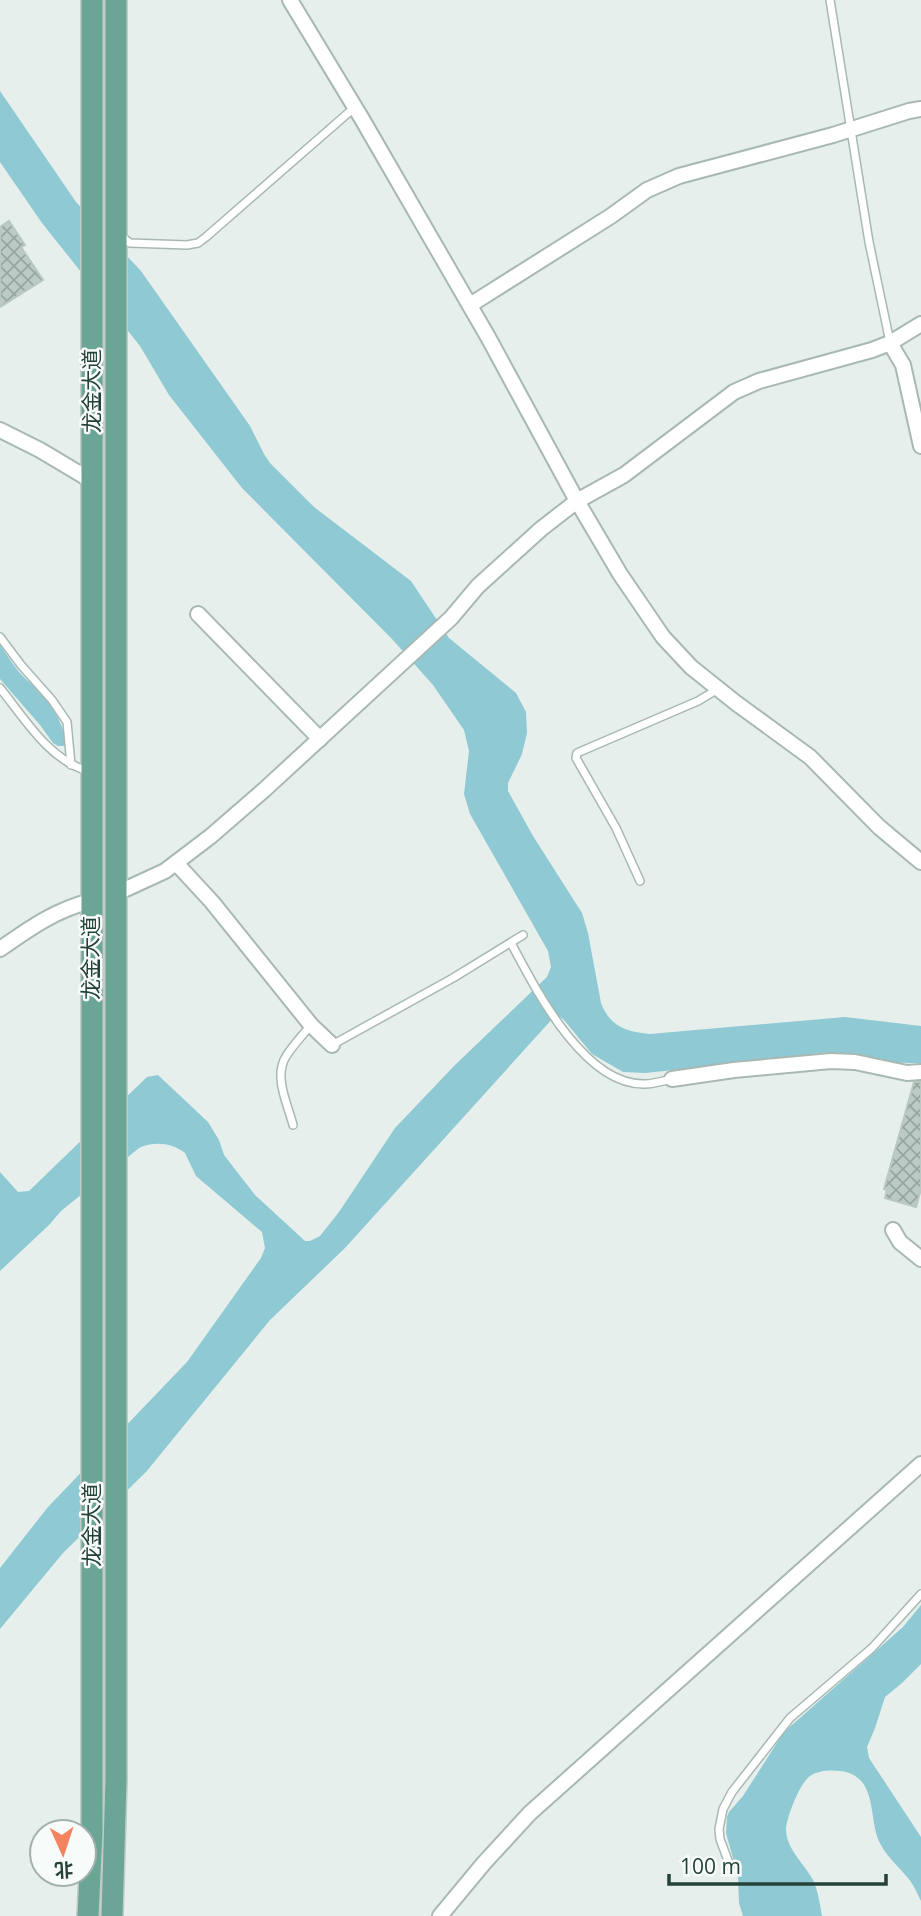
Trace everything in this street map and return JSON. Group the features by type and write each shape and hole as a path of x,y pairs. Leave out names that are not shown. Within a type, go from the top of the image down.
{"main road":[{"name":"龙金大道","path":"88,1916 92,1831 92,901 82,769 92,481 92,0"},
{"name":"龙金大道","path":"112,1916 116,1818 116,0"}],"street":[{"path":"290,0 470,305 577,501 620,574 663,637 691,667 810,757 879,827 921,862"},
{"path":"470,305 658,185 679,176 921,109"},
{"path":"115,894 165,872 237,813 451,618 506,559 577,501 624,475 723,400 747,386 890,343 921,324"},
{"path":"890,343 903,365 921,446"},
{"path":"0,430 92,481"},
{"path":"198,614 320,739"},
{"path":"176,863 212,902 311,1025 332,1045"},
{"path":"0,949 50,915 92,901"},
{"path":"672,1079 831,1061 855,1062 907,1073 921,1072"},
{"path":"892,1230 900,1242 921,1259"},
{"path":"440,1916 530,1813 921,1464"}],"lane":[{"path":"830,0 870,242 890,343"},
{"path":"116,232 130,243 198,243 355,107"},
{"path":"0,637 67,722 82,769"},
{"path":"0,688 52,752 82,769"},
{"path":"640,881 616,828 576,758 577,752 698,701 718,689"},
{"path":"332,1045 453,978 523,935"},
{"path":"511,943 556,1021 577,1048 622,1080 644,1084 672,1079"},
{"path":"293,1125 281,1083 282,1067 289,1053 311,1025"},
{"path":"730,1866 719,1829 723,1809 732,1792 790,1718 872,1648 921,1594"}],"water":[{"path":"0,91 76,202 141,271 250,426 270,463 314,507 411,581 449,638 516,693 526,712 527,733 522,754 508,783 508,791 582,913 601,1003 609,1018 627,1030 650,1034 845,1017 921,1026 921,1063 887,1062 848,1054 818,1053 794,1058 645,1073 623,1072 592,1054 564,1020 554,1017 345,1248 270,1320 146,1472 63,1553 0,1629 0,1568 48,1507 187,1362 261,1258 265,1248 262,1232 196,1176 185,1153 169,1145 157,1144 139,1148 61,1211 0,1271 0,1172 18,1192 29,1191 147,1077 158,1075 208,1122 224,1155 255,1195 305,1241 310,1241 320,1236 339,1212 395,1128 455,1065 547,977 551,967 548,951 470,814 464,794 469,751 464,730 433,685 392,639 242,488 169,395 140,346 42,223 0,162"},
{"path":"0,645 19,672 39,691 53,710 61,725 64,746 53,743 0,679"},
{"path":"921,1605 921,1664 885,1697 867,1747 869,1758 921,1837 921,1901 910,1881 881,1845 867,1791 862,1782 841,1771 825,1771 810,1776 802,1785 791,1808 786,1829 792,1849 813,1880 822,1916 743,1916 739,1903 738,1876 726,1833 729,1812 743,1796 784,1732 903,1627"}],"building":[{"path":"9,221 25,245 21,247 43,280 0,307 0,227"},
{"path":"914,1082 921,1082 921,1189 916,1207 885,1198 887,1190 884,1189"}]}
